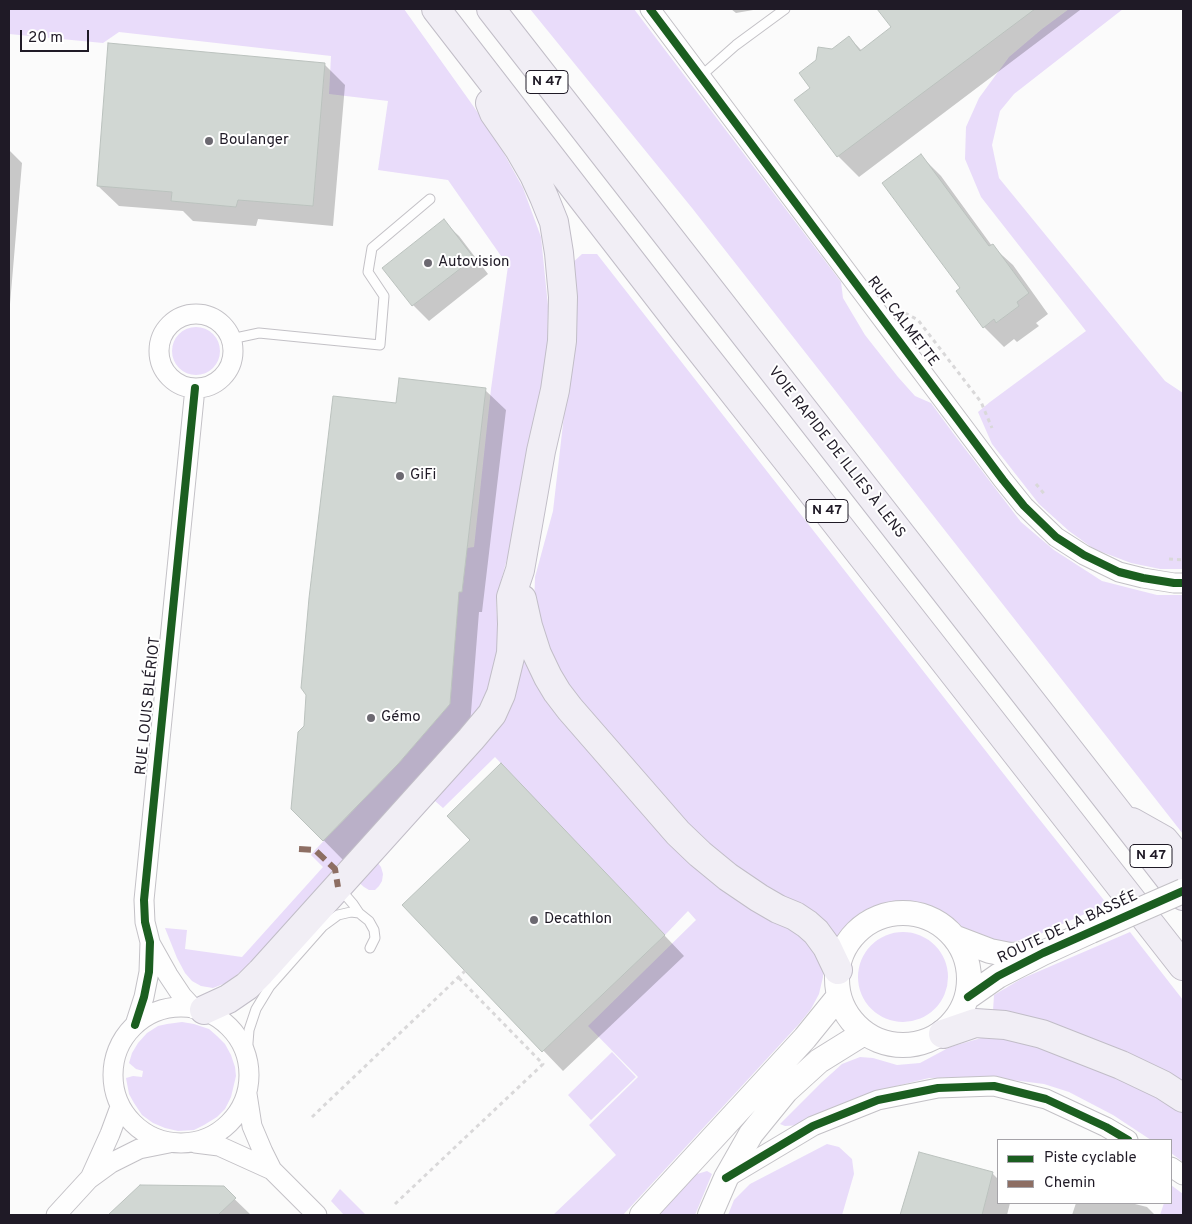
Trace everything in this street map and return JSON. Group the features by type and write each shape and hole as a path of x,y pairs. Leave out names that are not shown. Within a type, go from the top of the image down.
{"highway":[{"name":"N 47","path":"436,9 670,312 1183,966"},
{"name":"VOIE RAPIDE DE ILLIES À LENS","path":"491,9 1183,896"},
{"path":"199,1010 228,999 248,986 471,739 492,714 501,694 511,654 511,597 520,570 541,451 555,390 562,341 563,297 560,252 554,222 534,175 519,148 494,113 471,55"},
{"path":"520,570 522,599 537,654 548,677 570,709 700,854 765,902 796,916 816,932 827,947 838,983"},
{"path":"1119,815 1164,840 1183,863"},
{"path":"943,1034 975,1023 1005,1025 1042,1034 1121,1065 1163,1085 1183,1098"}],"street":[{"name":"RUE CALMETTE","path":"650,9 1024,506 1056,537 1084,555 1119,572 1143,578 1183,583"},
{"path":"200,314 211,317 220,323 231,339 233,350 227,371 217,382 206,387 195,388 174,382 166,374 160,360 158,350 160,339 166,330 178,319 187,315 200,314"},
{"name":"RUE LOUIS BLÉRIOT","path":"195,388 144,900 145,922 150,942 182,996 199,1010"},
{"name":"ROUTE DE LA BASSÉE","path":"968,997 998,976 1042,953 1183,891"},
{"path":"902,912 923,915 941,924 956,938 966,956 970,976 968,997 958,1017 943,1034 924,1043 903,1046 883,1043 864,1034 848,1017 838,983 840,959 849,940 864,926 882,916 902,912"},
{"name":"ROUTE DE LA BASSÉE","path":"956,938 990,951 1010,955 1042,953"},
{"name":"RUE LOUIS BLÉRIOT","path":"135,1025 144,997 149,972 150,942"},
{"path":"642,1215 805,1038 838,983"},
{"path":"170,1143 151,1137 134,1125 120,1107 113,1086 114,1064 121,1042 135,1025 154,1013 176,1007 199,1010 220,1019 236,1035 247,1056 249,1075 247,1094 252,1126 263,1152 272,1170 317,1215"},
{"path":"710,1215 726,1178 751,1134 786,1091 819,1061 864,1034"},
{"path":"726,1178 812,1126 878,1100 938,1088 994,1086 1046,1099 1106,1126 1126,1139"},
{"path":"191,1143 211,1137 228,1126 240,1111 247,1094"},
{"path":"89,1179 120,1107"},
{"path":"56,1215 89,1179 111,1163 139,1149 170,1143 219,1146 272,1170"},
{"path":"1172,1168 1183,1174"}],"lane":[{"path":"701,76 736,46 786,9"},
{"path":"231,339 260,332 380,345 384,296 368,272 372,248 430,199"},
{"path":"338,887 359,913 369,921 374,930 375,938 370,948"},
{"path":"247,1056 249,1030 256,1009 270,986 323,926 338,914 359,913"}],"path":[{"path":"900,310 918,320 981,402 995,434"},
{"path":"1036,484 1049,499"},
{"path":"1164,559 1183,560"},
{"path":"312,1118 465,971"},
{"path":"395,1204 543,1064 458,977"}],"shaded area":[{"path":"9,9 404,9 496,139 523,188 541,237 548,306 547,364 520,512 496,599 500,642 485,706 243,970 226,983 213,988 201,986 192,981 185,973 165,928 187,930 185,949 242,957 323,867 311,855 315,850 398,764 450,704 458,603 312,575 462,592 467,548 474,547 491,389 508,266 448,180 378,170 388,101 329,94 331,56 119,32 103,43 9,34"},
{"path":"530,9 634,9 841,282 843,298 865,335 915,396 931,403 1021,522 1054,550 1102,581 1157,595 1183,595 1183,834 692,208"},
{"path":"1069,9 1123,9 1014,94 1000,111 992,145 999,178 1165,381 1183,393 1183,569 1160,569 1131,563 1094,549 1069,531 1039,504 992,444 978,412 1086,331 981,197 965,159 966,127 979,98 1009,57"},
{"path":"582,254 597,254 1107,904 1031,938 1006,943 987,939 966,930 945,914 924,903 904,902 878,905 861,912 848,923 835,939 707,849 594,725 551,662 534,609 535,577 553,511 570,363 570,265"},
{"path":"196,327 205,329 213,334 218,342 220,351 218,360 213,368 205,373 196,375 187,373 179,368 174,360 172,351 174,342 179,334 187,329"},
{"path":"523,648 560,710 801,929 823,958 823,977 819,994 811,1009 623,1215 553,1215 616,1155 589,1125 638,1077 588,1026 696,920 688,911 665,935 495,757 443,808 435,801 377,862 383,874 382,881 375,890 369,890 356,880"},
{"path":"903,932 920,935 935,945 945,960 948,977 945,994 935,1009 920,1019 903,1022 886,1019 871,1009 861,994 858,977 861,960 871,945 886,935"},
{"path":"1130,932 1183,1000 1183,1087 993,1011 994,995 1021,979"},
{"path":"182,1022 209,1029 225,1044 231,1055 236,1076 231,1097 225,1109 217,1117 194,1130 178,1131 153,1123 142,1115 129,1094 126,1078 133,1076 142,1077 143,1071 136,1069 129,1063 138,1043 147,1033 158,1026"},
{"path":"988,1036 1028,1037 1183,1107 1183,1162 1172,1154 1172,1139 1149,1139 1113,1115 1069,1092 1044,1084 988,1077 929,1078 872,1092 802,1125 785,1126 780,1124 842,1064 860,1057 873,1058 897,1065 920,1063 950,1047"},
{"path":"612,1052 636,1077 591,1120 568,1095"},
{"path":"827,1144 839,1147 852,1159 854,1174 842,1215 728,1215 734,1200 750,1184"},
{"path":"707,1171 712,1174 695,1215 657,1215 694,1175"},
{"path":"1172,1186 1183,1194 1183,1215 1160,1215 1164,1204 1172,1204"},
{"path":"340,1189 366,1215 344,1215 331,1201"}],"building":[{"path":"877,9 1035,9 837,157 794,100 810,88 799,73 816,60 818,47 832,49 849,36 860,51 891,27"},
{"name":"Boulanger","path":"108,43 325,63 313,206 238,200 236,207 171,201 172,192 97,186"},
{"path":"921,154 989,246 993,244 1029,293 1017,302 1019,306 996,323 994,319 983,328 956,291 960,288 882,183"},
{"name":"Autovision","path":"444,219 474,258 412,306 382,268"},
{"path":"399,378 486,388 462,592 459,592 450,704 398,764 323,841 291,809 298,732 304,726 306,695 301,688 309,598 333,396 396,403"},
{"name":"Decathlon","path":"501,763 665,935 542,1052 402,905 470,840 447,816"},
{"path":"919,1152 993,1172 982,1215 900,1215"},
{"path":"140,1185 224,1186 236,1198 218,1215 108,1215"}],"marked path":[{"path":"299,849 315,850 335,869 338,887"}],"cycle path":[{"path":"650,9 1024,506 1056,537 1084,555 1119,572 1143,578 1183,583"},
{"path":"135,1025 144,997 149,972 150,942 145,922 144,900 195,388"},
{"path":"968,997 998,976 1043,953 1183,891"},
{"path":"726,1178 813,1126 878,1100 938,1088 994,1086 1046,1099 1106,1127 1126,1139"}],"place":[{"name":"Boulanger","path":"209,141"},
{"name":"Autovision","path":"428,263"},
{"name":"GiFi","path":"400,476"},
{"name":"Gémo","path":"371,718"},
{"name":"Decathlon","path":"534,920"}]}
